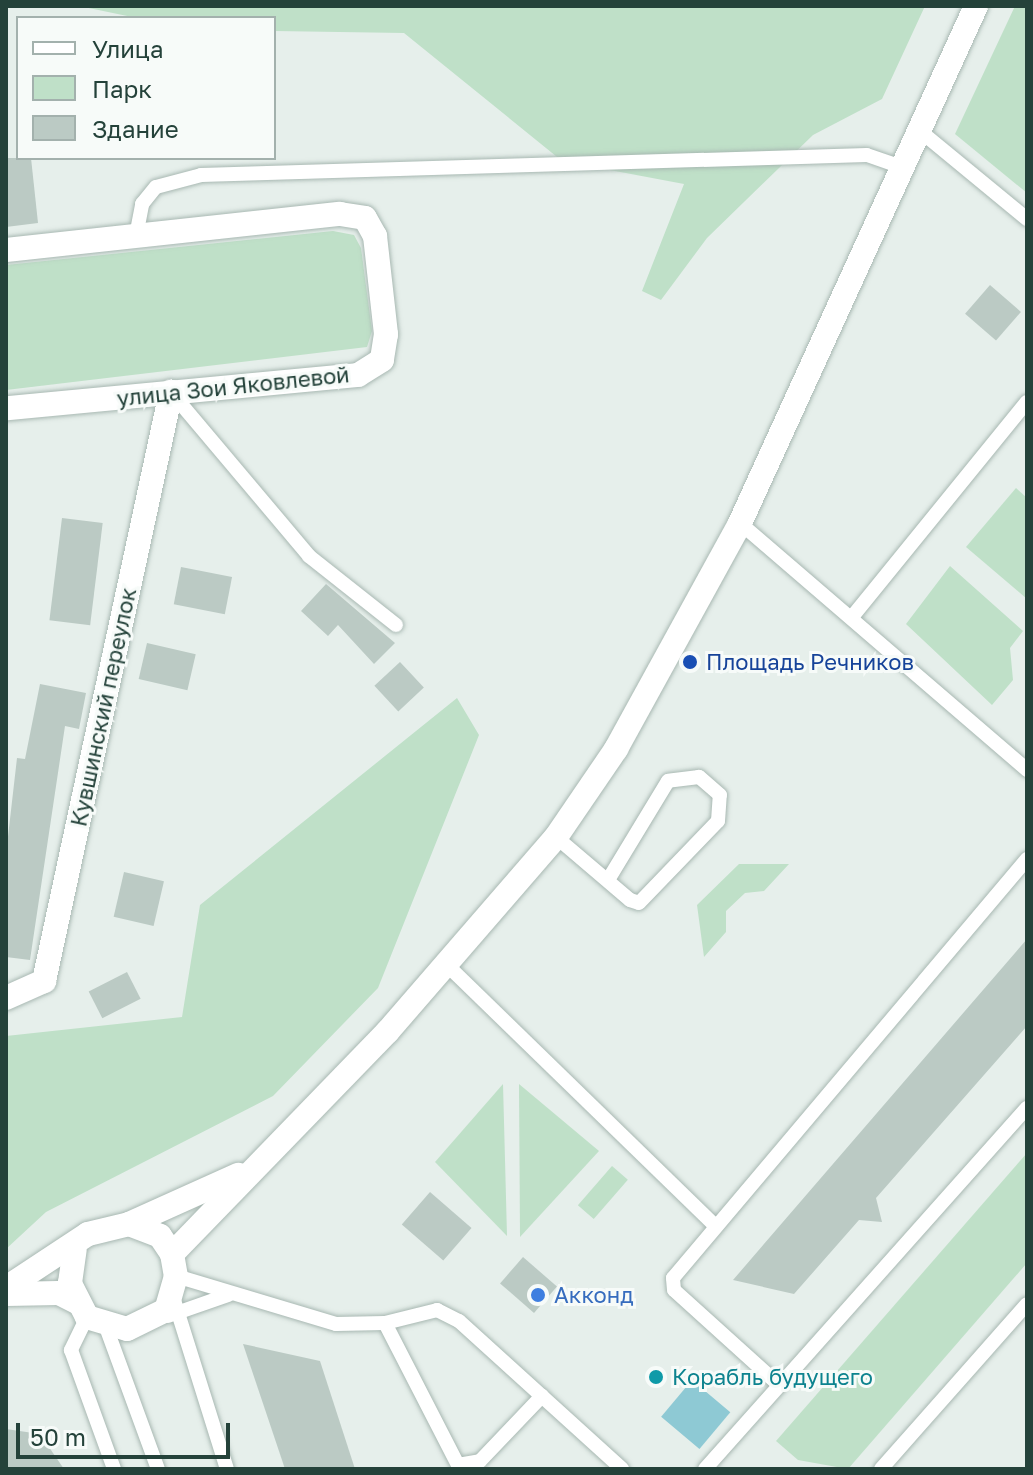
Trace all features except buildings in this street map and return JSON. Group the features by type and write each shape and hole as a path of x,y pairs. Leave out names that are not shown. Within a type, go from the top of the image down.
{"street":[{"path":"6,1291 59,1293 90,1315 149,1323 247,1171 446,964 556,837 672,656 740,523 976,6"},
{"name":"улица Зои Яковлевой","path":"6,250 340,214 365,218 375,236 386,334 382,360 358,375 6,408"},
{"name":"Кувшинский переулок","path":"6,998 44,981 171,392"},
{"path":"6,1291 75,1249 88,1234 129,1224 247,1171"},
{"path":"129,1224 160,1236 174,1284"},
{"path":"75,1249 70,1283 90,1315"}],"lane":[{"path":"919,130 1027,219"},
{"path":"136,236 142,204 156,187 201,175 867,155 902,167"},
{"path":"171,392 309,556 396,625"},
{"path":"852,617 1027,402"},
{"path":"740,523 1027,770"},
{"path":"556,837 630,900 648,900 718,821 720,795 699,777 668,781 608,880"},
{"path":"778,1384 674,1290 673,1278 1027,859"},
{"path":"446,964 715,1226"},
{"path":"705,1469 1027,1107"},
{"path":"174,1284 228,1295"},
{"path":"174,1284 336,1324 385,1323 437,1310 542,1396 622,1469"},
{"path":"174,1284 227,1469"},
{"path":"881,1469 1027,1304"},
{"path":"90,1315 71,1350 114,1469"},
{"path":"90,1315 158,1469"},
{"path":"385,1323 458,1465 480,1461 542,1396"}],"green space":[{"path":"79,6 925,6 882,99 813,135 707,238 661,300 642,291 684,184 562,161 404,33 276,31 276,16 127,16"},
{"path":"1015,6 1027,6 1027,193 955,134"},
{"path":"333,231 354,235 361,248 372,331 367,347 6,390 6,265"},
{"path":"1016,488 1027,498 1027,599 966,547"},
{"path":"950,566 1023,631 1010,648 1013,680 992,705 906,624"},
{"path":"457,698 479,735 378,988 273,1096 46,1212 6,1249 6,1036 182,1017 200,905"},
{"path":"739,864 789,864 764,891 745,893 726,911 726,932 704,957 697,905"},
{"path":"503,1084 507,1236 435,1162"},
{"path":"519,1084 599,1151 520,1237"},
{"path":"1027,1153 1027,1263 848,1469 798,1460 776,1441"},
{"path":"612,1166 628,1180 594,1219 578,1205"}],"water":[{"path":"692,1380 730,1412 699,1449 661,1417"}],"place":[{"name":"Площадь Речников","path":"690,662"},
{"name":"Акконд","path":"538,1295"},
{"name":"Корабль будущего","path":"656,1377"}]}
